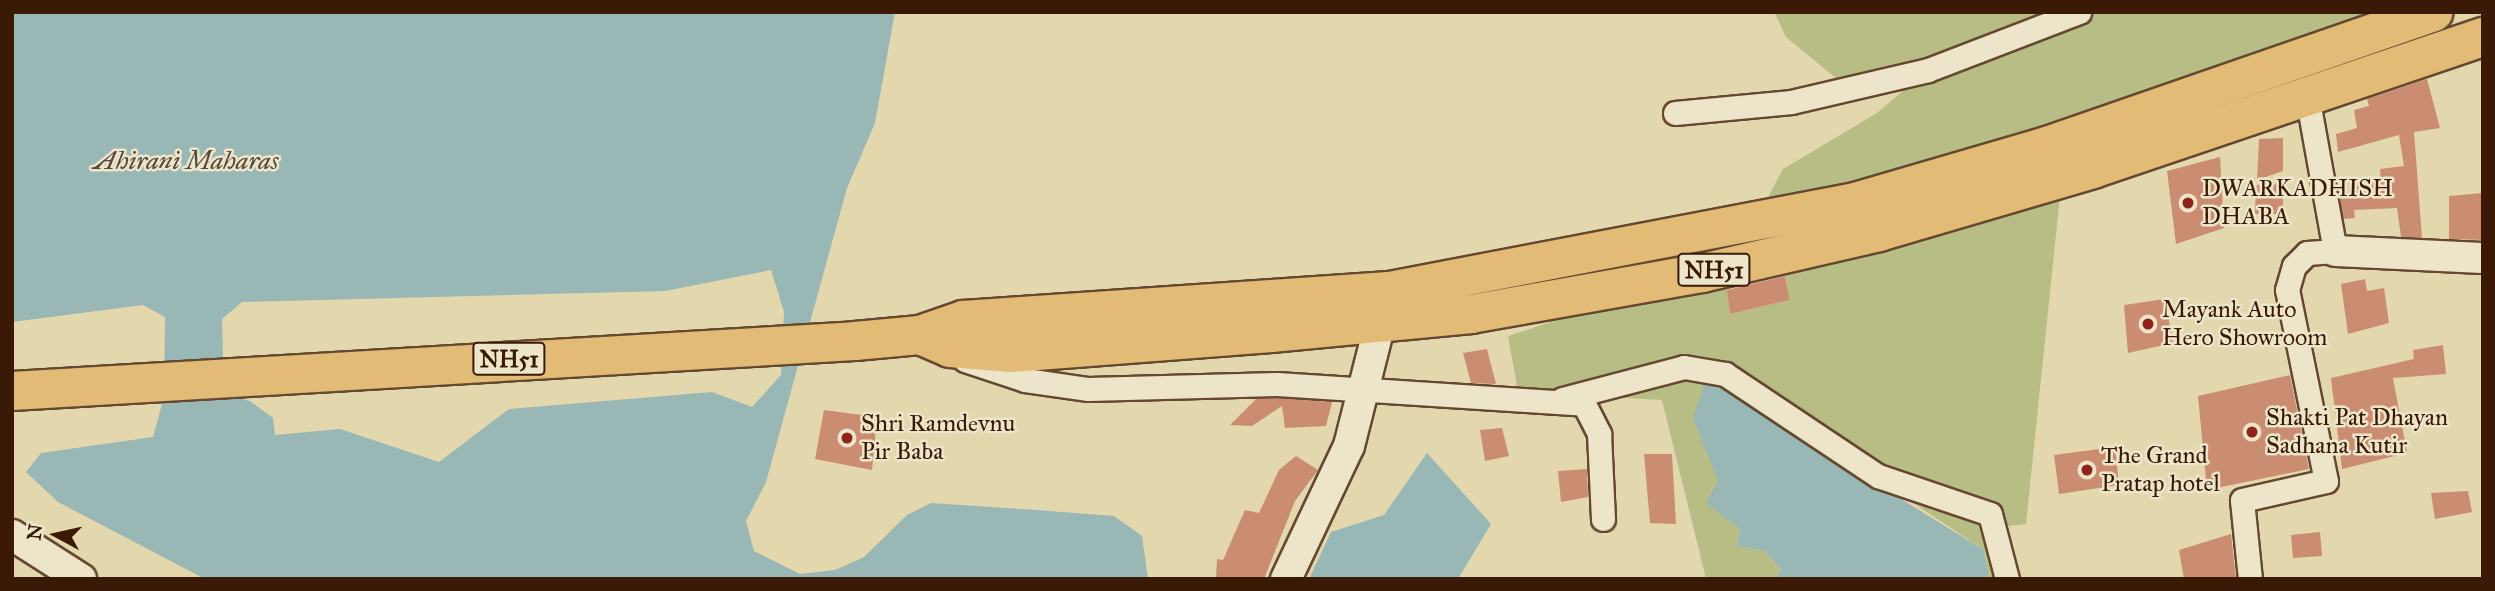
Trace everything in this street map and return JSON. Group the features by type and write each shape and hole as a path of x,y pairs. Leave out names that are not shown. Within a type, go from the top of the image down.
{"highway":[{"name":"NH51","path":"1385,306 1852,203 2047,146 2433,12"},
{"name":"NH51","path":"12,391 280,372 855,341 920,335 962,320 1385,306 1471,314 1688,275 1879,232 2093,169 2483,37"}],"street":[{"path":"1675,113 1791,102 1928,70 2079,12"},
{"path":"2307,95 2335,251"},
{"path":"2250,579 2242,500 2326,481 2287,290 2294,267 2307,253 2335,251 2483,258"},
{"path":"1286,579 1349,446 1385,306"},
{"path":"920,335 982,368 1088,389 1276,384 1363,392 1561,399 1584,404 1599,434 1603,519"},
{"path":"1561,399 1684,367 1725,374 1878,476 1990,514 2007,579"},
{"path":"12,535 81,579"}],"green space":[{"path":"1774,12 2433,12 1754,223 1783,169 1877,113 1926,71 1848,88 1786,37"},
{"path":"2060,196 2026,524 1999,527 2007,579 1989,579 1984,550 1814,437 1803,441 1715,384 1693,418 1740,529 1737,546 1765,551 1781,569 1776,579 1706,579 1662,400 1518,392 1508,336 1646,291 1727,287 1730,314 1790,300 1785,274"}],"water":[{"name":"Ahirani Maharas","path":"12,12 895,12 875,123 847,188 766,482 746,521 754,551 800,574 835,570 864,557 907,515 931,503 1036,510 1114,516 1142,536 1148,579 205,579 58,502 26,472 41,453 153,437 164,397 165,317 143,305 12,322","holes":["771,270 784,312 781,375 752,407 712,392 509,409 439,462 340,429 275,435 273,418 250,401 224,394 222,319 242,302 665,291"]},
{"path":"1706,379 1984,550 1989,579 1776,579 1781,569 1765,551 1737,546 1740,529 1706,503 1718,481 1693,418"},
{"path":"1427,453 1491,524 1458,579 1309,579 1331,532 1384,515"}],"building":[{"path":"2427,79 2440,128 2414,132 2422,238 2401,237 2397,208 2354,210 2355,218 2343,219 2340,198 2349,196 2349,182 2381,181 2380,169 2404,166 2399,135 2338,152 2336,134 2357,128 2354,110 2369,106 2367,99"},
{"path":"2283,138 2283,171 2257,180 2259,139"},
{"name":"DWARKADHISH DHABA","path":"2220,157 2224,228 2176,244 2167,171"},
{"path":"2283,184 2283,214 2255,214 2256,185"},
{"path":"2483,193 2483,240 2449,239 2449,196"},
{"path":"1785,276 1790,300 1730,314 1727,290"},
{"path":"2365,279 2367,291 2384,288 2389,323 2348,334 2341,284"},
{"name":"Mayank Auto Hero Showroom","path":"2165,299 2173,343 2128,353 2124,305"},
{"path":"2443,345 2446,374 2393,378 2407,453 2342,469 2331,378 2414,359 2413,350"},
{"path":"1487,349 1496,384 1471,383 1463,353"},
{"name":"Shakti Pat Dhayan Sadhana Kutir","path":"2290,375 2309,469 2207,490 2198,396"},
{"path":"1256,399 1332,402 1326,426 1285,428 1282,406 1252,426 1230,425"},
{"name":"Shri Ramdevnu Pir Baba","path":"824,410 877,417 872,470 815,459"},
{"path":"1502,428 1509,456 1485,461 1480,430"},
{"name":"The Grand Pratap hotel","path":"2115,447 2119,485 2059,494 2054,455"},
{"path":"1644,454 1672,454 1676,524 1650,523"},
{"path":"1296,456 1318,470 1295,501 1264,579 1216,579 1217,559 1223,560 1245,510 1259,513 1279,470"},
{"path":"1587,469 1588,497 1561,502 1558,471"},
{"path":"2468,491 2472,512 2435,519 2431,493"},
{"path":"2320,532 2322,556 2293,558 2291,535"},
{"path":"2231,534 2236,579 2184,579 2179,550"}],"place":[{"name":"DWARKADHISH DHABA","path":"2188,203"},
{"name":"Mayank Auto Hero Showroom","path":"2148,324"},
{"name":"Shakti Pat Dhayan Sadhana Kutir","path":"2252,432"},
{"name":"Shri Ramdevnu Pir Baba","path":"847,438"},
{"name":"The Grand Pratap hotel","path":"2087,470"}]}
